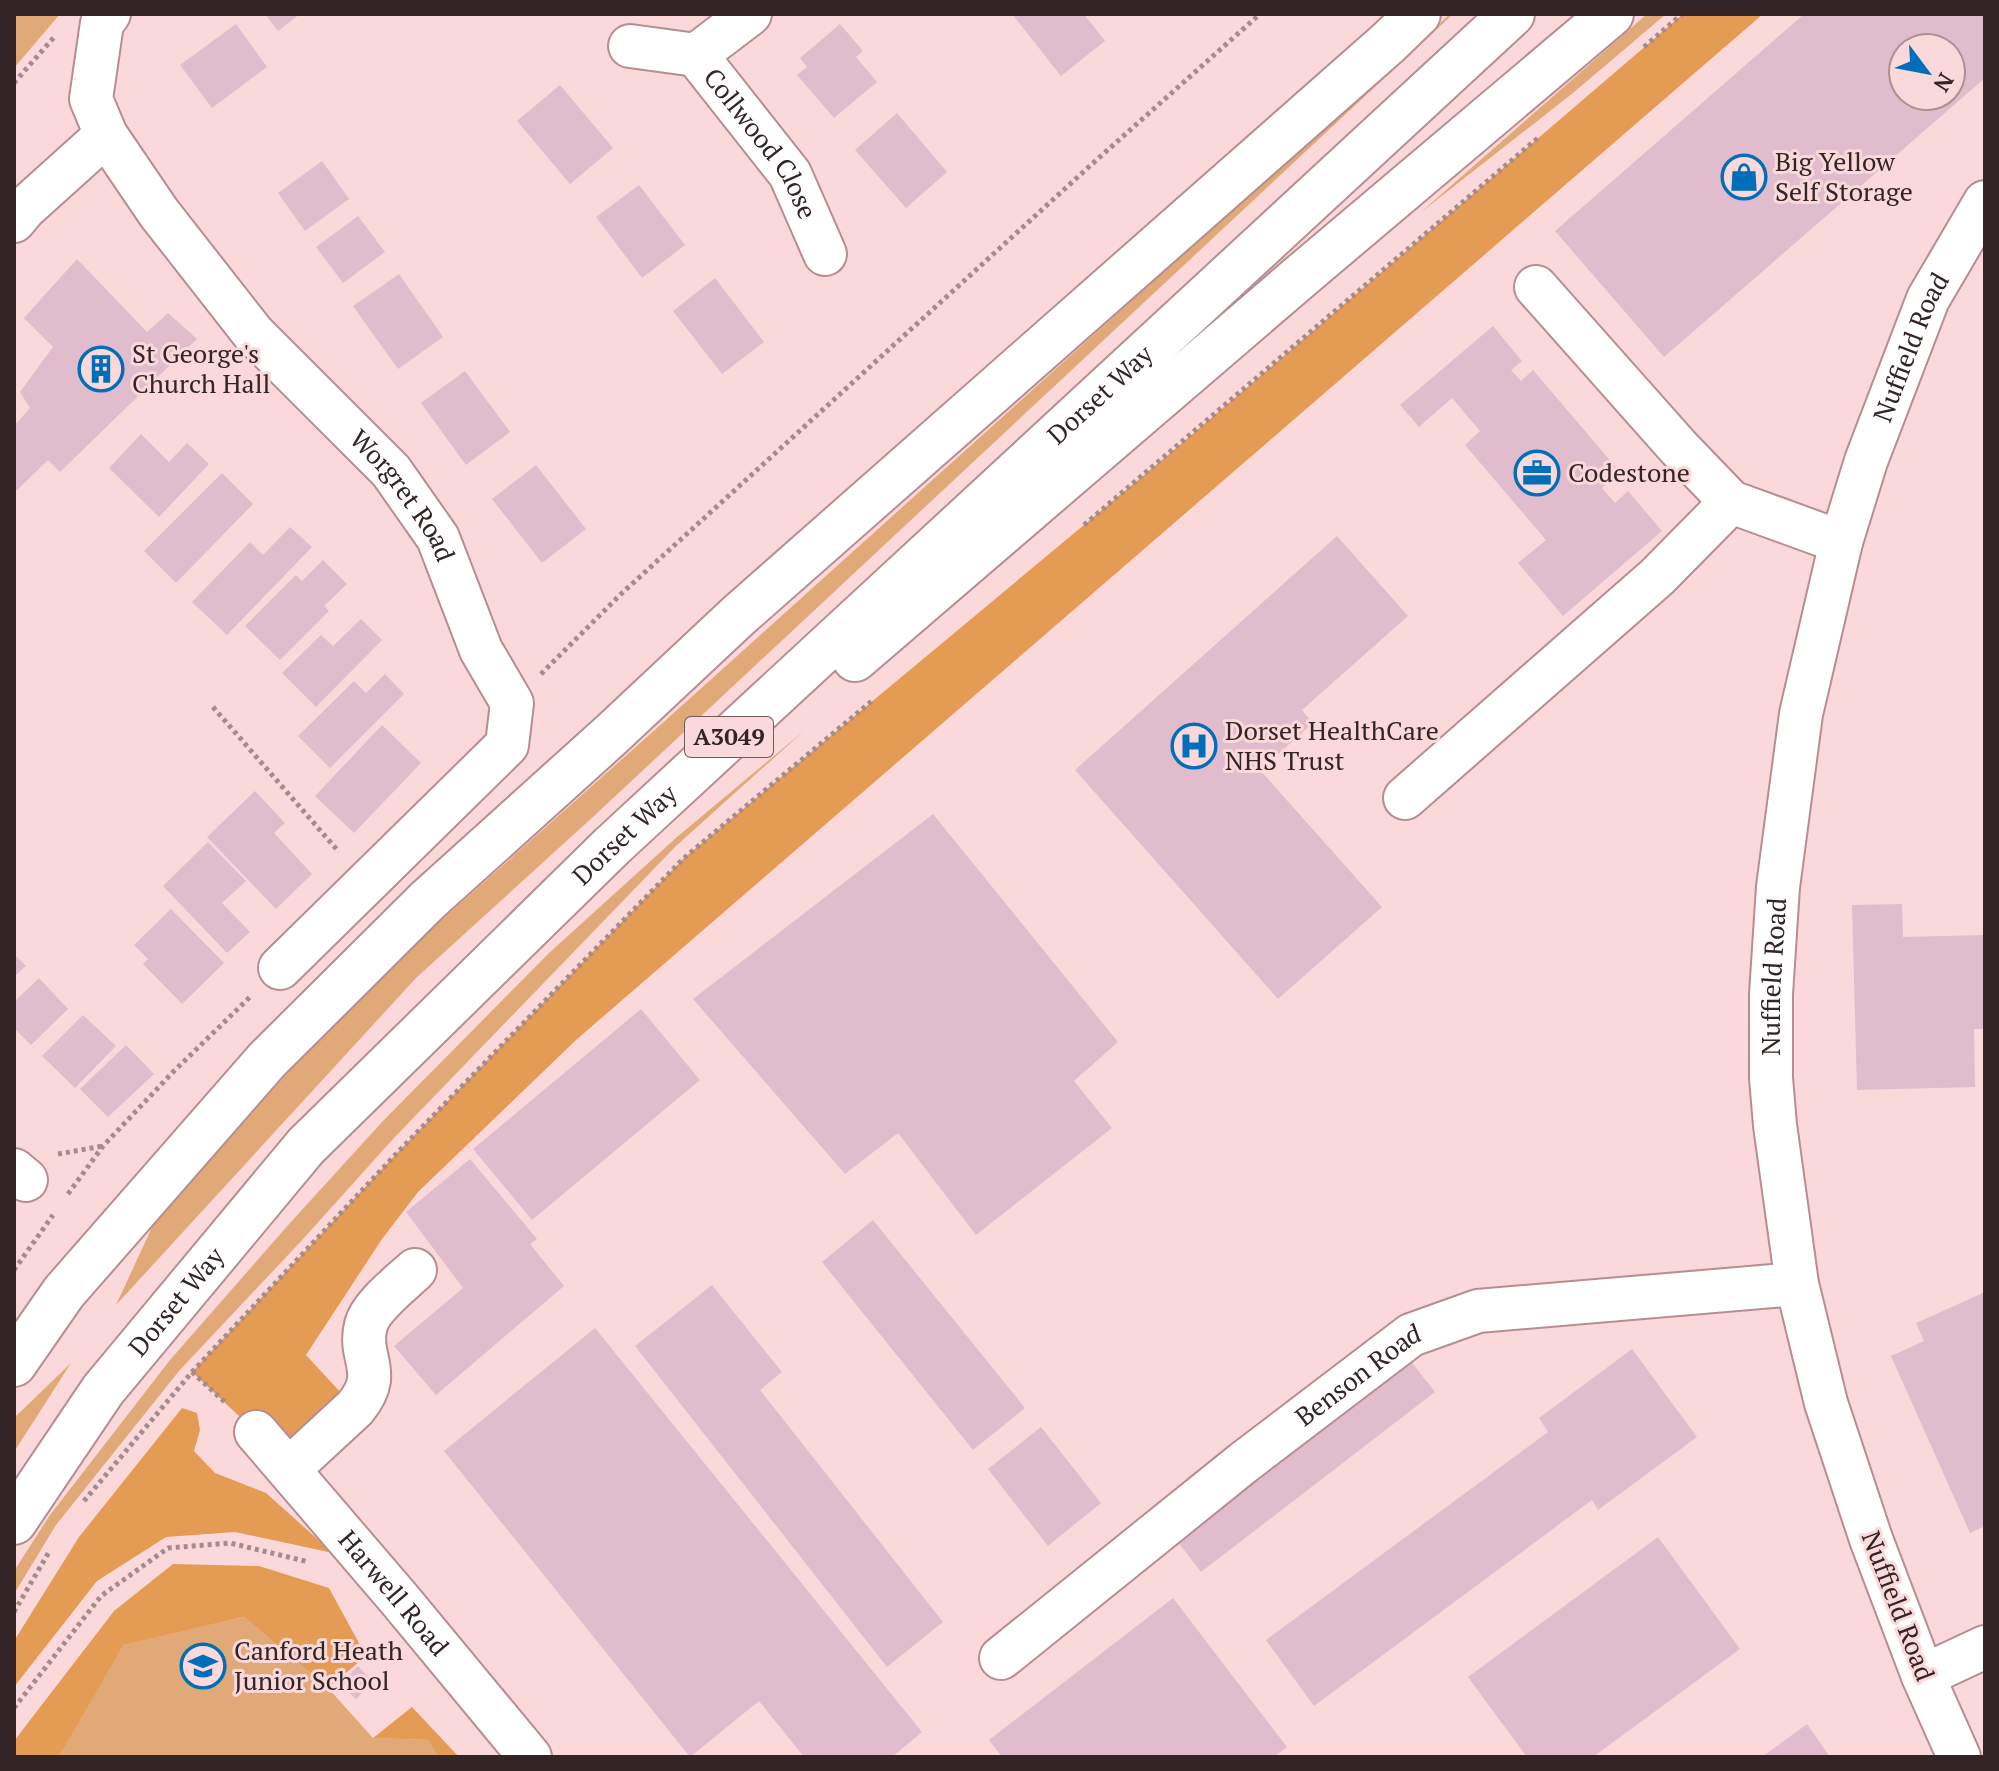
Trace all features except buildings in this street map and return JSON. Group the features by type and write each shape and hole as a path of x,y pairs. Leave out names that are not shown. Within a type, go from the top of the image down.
{"highway":[{"name":"A3049","path":"14,1364 64,1292 267,1060 428,900 738,616 1418,14"},
{"name":"Dorset Way","path":"14,1522 103,1390 306,1146 612,846 1512,14"},
{"name":"A3049","path":"612,846 825,685 1611,14"}],"street":[{"name":"Worgret Road","path":"109,14 102,23 91,99 106,135 159,213 253,333 391,471 438,538 481,650 512,703"},
{"name":"Collwood Close","path":"750,14 696,55 790,174 825,254"},
{"path":"630,46 696,55"},
{"path":"14,221 106,135"},
{"name":"Nuffield Road","path":"1959,1757 1923,1676 1871,1539 1826,1403 1797,1284 1775,1125 1771,1078 1771,994 1778,887 1801,714 1841,542 1866,461 1928,299 1985,202"},
{"path":"1536,287 1731,502 1841,542"},
{"path":"1405,798 1657,577 1731,502"},
{"path":"280,968 507,745 512,703"},
{"path":"289,1469 362,1400 370,1380 365,1327 370,1315 415,1270"},
{"name":"Benson Road","path":"1001,1658 1231,1473 1411,1335 1478,1311 1797,1284"},
{"name":"Harwell Road","path":"256,1432 530,1757"},
{"path":"1923,1676 1985,1647"}],"path":[{"path":"512,703 632,583 1260,14"},
{"path":"1634,55 1682,14"},
{"path":"1083,525 1539,137"},
{"path":"84,1502 203,1361 397,1153 684,858 878,697"},
{"path":"213,707 366,883"},
{"path":"15,1264 103,1146 173,1072 280,968"},
{"path":"14,1708 101,1596 168,1548 230,1543 310,1562"},
{"path":"14,1612 50,1551"}],"shaded area":[{"path":"14,14 60,14 14,68"},
{"path":"1453,14 594,816 416,978 116,1305 154,1223 356,996"},
{"path":"1647,14 1666,14 1573,93 1420,213"},
{"path":"1683,14 1763,14 576,1040 418,1192 382,1239 306,1355 355,1408 289,1469 256,1432 192,1372 397,1153 684,858 1168,455"},
{"path":"805,730 676,846 393,1139 179,1371 56,1525 14,1594 14,1571 50,1515 170,1360 382,1122 549,953 677,837"},
{"path":"71,1363 14,1452 14,1418"},
{"path":"182,1408 197,1413 200,1430 194,1451 215,1473 266,1493 333,1553 235,1532 166,1537 97,1581 14,1687 14,1641 79,1537"},
{"path":"173,1564 259,1566 329,1588 366,1656 328,1688 244,1617 123,1645 59,1757 14,1757 14,1741 114,1611"},
{"name":"Canford Heath Junior School","path":"244,1617 328,1688 373,1738 428,1740 438,1757 59,1757 122,1645"},
{"path":"412,1707 459,1757 438,1757 428,1740 373,1738"}],"place":[{"name":"Big Yellow Self Storage","path":"1744,177"},
{"name":"St George's Church Hall","path":"101,369"},
{"name":"Codestone","path":"1537,473"},
{"name":"Dorset HealthCare NHS Trust","path":"1194,746"},
{"name":"Canford Heath Junior School","path":"203,1666"}]}
